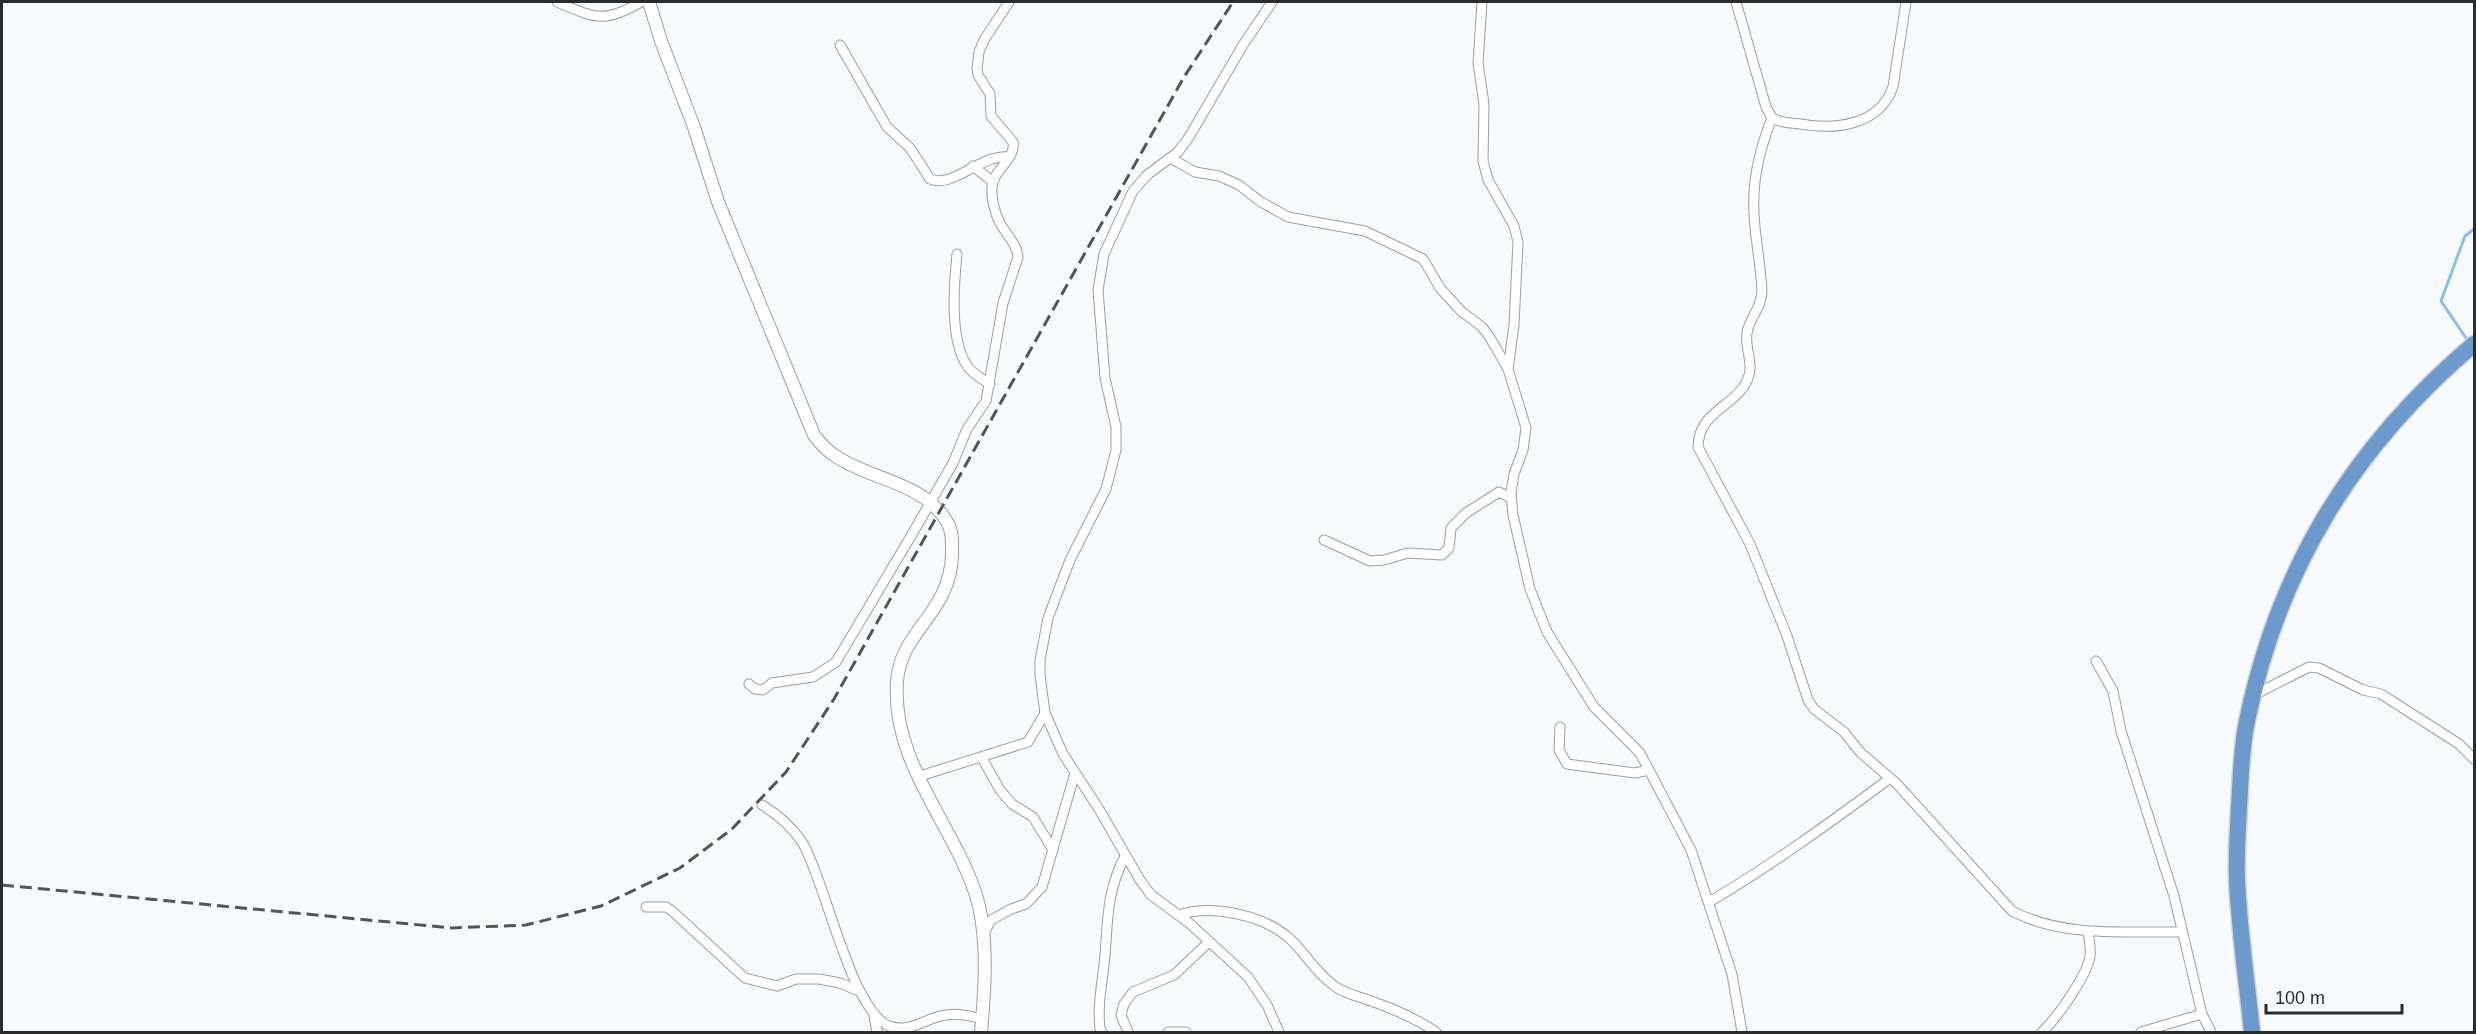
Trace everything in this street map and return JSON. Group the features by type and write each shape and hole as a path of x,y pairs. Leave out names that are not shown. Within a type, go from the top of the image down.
{"highway":[{"path":"2252,1032 2237,878 2241,772 2247,722 2275,620 2311,540 2350,475 2390,426 2427,387 2475,344"}],"street":[{"path":"557,2 591,16 604,18 619,14 641,2"},
{"path":"648,2 694,127 718,202 814,435 838,458 907,488 929,503 939,512 950,528 952,559 948,584 942,597 902,655 898,669 897,690 900,723 917,777 962,862 980,909 983,935 981,1032"},
{"path":"749,684 755,689 763,690 772,683 813,677 836,662 953,463 967,429 984,406 990,384 1003,303 1018,257 1017,249 997,215 992,194 993,182 1013,152 1013,142 991,116 990,94 978,75 977,69 979,52 984,40 1009,2"},
{"path":"1272,2 1238,54 1189,138 1170,158 1147,175 1133,191 1101,262 1099,308 1105,378 1116,427 1116,450 1104,496 1070,560 1048,618 1040,660 1045,713 1063,754 1100,809 1125,856 1150,895 1179,915 1242,970 1268,1005 1279,1032"},
{"path":"1482,2 1478,63 1484,104 1483,161 1488,180 1514,226 1518,242 1514,325 1508,369"},
{"path":"1736,2 1763,99 1772,118 1779,122 1837,126 1861,121 1876,110 1890,94 1906,2"},
{"path":"840,45 887,127 910,148 930,179 943,181 995,157 1009,157"},
{"path":"1772,118 1765,136 1754,184 1754,214 1762,292 1758,311 1747,331 1750,370 1744,388 1715,411 1703,426 1698,447 1750,544 1787,636 1808,699 1817,712 1844,732 1860,752 1897,784 2012,911 2026,919 2088,932 2182,932"},
{"path":"1170,158 1195,172 1219,176 1239,185 1261,202 1288,217 1365,231 1423,259 1440,288 1489,336 1508,369 1526,428 1511,498 1528,581 1540,618 1594,707 1635,747 1691,850 1732,974 1742,1032"},
{"path":"973,166 993,182"},
{"path":"957,254 955,304 961,354 968,367 990,384"},
{"path":"1324,540 1370,561 1384,560 1408,553 1443,555 1449,548 1451,528 1466,513 1499,492 1511,498"},
{"path":"2096,661 2112,691 2121,731 2174,896 2202,1014 2211,1032"},
{"path":"2254,695 2309,667 2319,668 2363,690 2381,694 2459,744 2475,759"},
{"path":"917,777 1028,742 1045,713"},
{"path":"1560,727 1559,750 1567,764 1635,773 1649,770"},
{"path":"982,758 999,790 1012,804 1033,818 1053,850"},
{"path":"983,935 991,920 1032,900 1042,887 1075,773"},
{"path":"1709,902 1811,836 1850,805 1889,779"},
{"path":"762,805 789,826 801,842 859,991 874,1016 877,1032"},
{"path":"1102,1032 1098,1000 1105,957 1108,903 1115,875 1125,856"},
{"path":"646,907 666,907 671,910 711,945 729,966 745,978 777,986 796,979 819,979 840,982 859,991"},
{"path":"1179,915 1203,909 1231,912 1260,922 1289,938 1311,964 1337,988 1388,1007 1436,1032"},
{"path":"2042,1032 2070,998 2088,964 2090,954 2088,932"},
{"path":"1128,1032 1121,1016 1133,992 1174,975 1209,942"},
{"path":"2141,1032 2202,1014"},
{"path":"874,1016 887,1025 906,1028 945,1015 966,1015 982,1019"},
{"path":"1168,1032 1186,1032"}],"waterway":[{"path":"2468,341 2441,301 2465,236 2474,229"}],"railway":[{"path":"2,885 452,928 526,925 601,906 680,868 732,829 786,772 834,699 1184,77 1233,2"}]}
